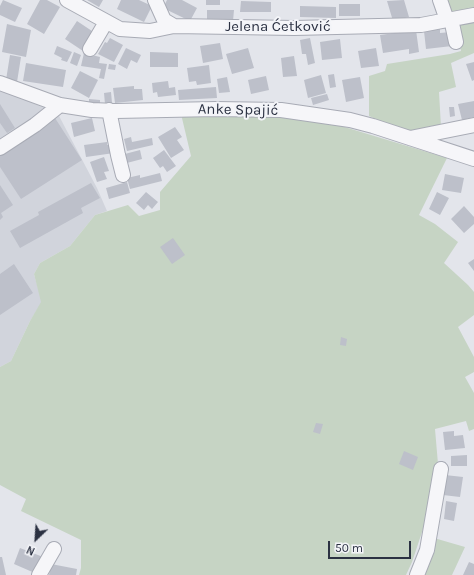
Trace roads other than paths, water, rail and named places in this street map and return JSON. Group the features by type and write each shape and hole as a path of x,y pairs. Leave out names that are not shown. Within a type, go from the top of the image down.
{"street":[{"name":"Jelena Ćetković","path":"67,0 106,22 120,28 150,32 174,26 294,28 421,25 474,15"},
{"path":"155,0 164,20 174,26"},
{"path":"440,0 449,20 456,42"},
{"path":"90,49 106,22"},
{"name":"Anke Spajić","path":"0,83 60,105 109,110 216,108 281,110 350,120 474,159"},
{"path":"0,148 35,125 60,105"},
{"path":"109,110 123,174"},
{"path":"410,138 474,125"},
{"path":"417,575 427,550 442,469"},
{"path":"39,575 54,549"}]}
